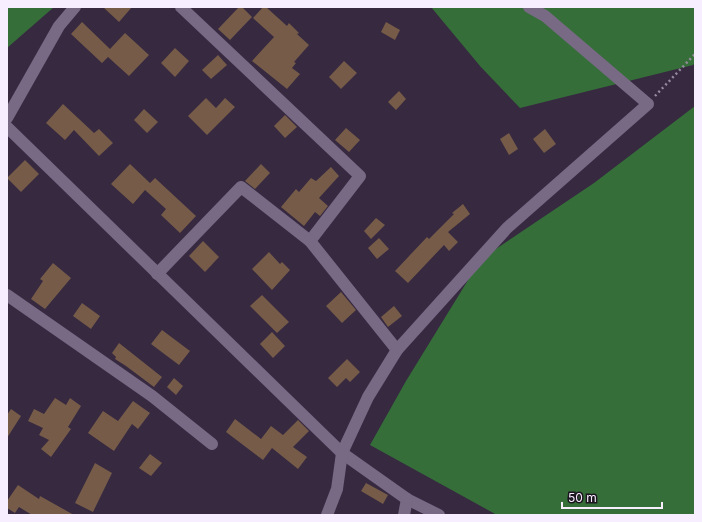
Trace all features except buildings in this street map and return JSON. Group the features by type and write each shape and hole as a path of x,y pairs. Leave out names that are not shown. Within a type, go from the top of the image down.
{"street":[{"path":"7,118 59,26 75,7"},
{"path":"181,7 360,176 310,241"},
{"path":"327,515 337,489 342,453 368,397 397,350 507,228 648,104 544,16 529,7"},
{"path":"7,127 342,453 407,499 439,515"},
{"path":"157,274 242,187 310,241 397,350"},
{"path":"7,295 152,396 212,444"},
{"path":"404,515 407,499"}],"path":[{"path":"648,104 695,54"}],"green space":[{"path":"7,7 54,7 7,48"},
{"path":"431,7 695,7 695,63 693,65 520,108 480,66"},
{"path":"695,106 695,515 497,515 370,445 406,381 481,259 594,183"}]}
